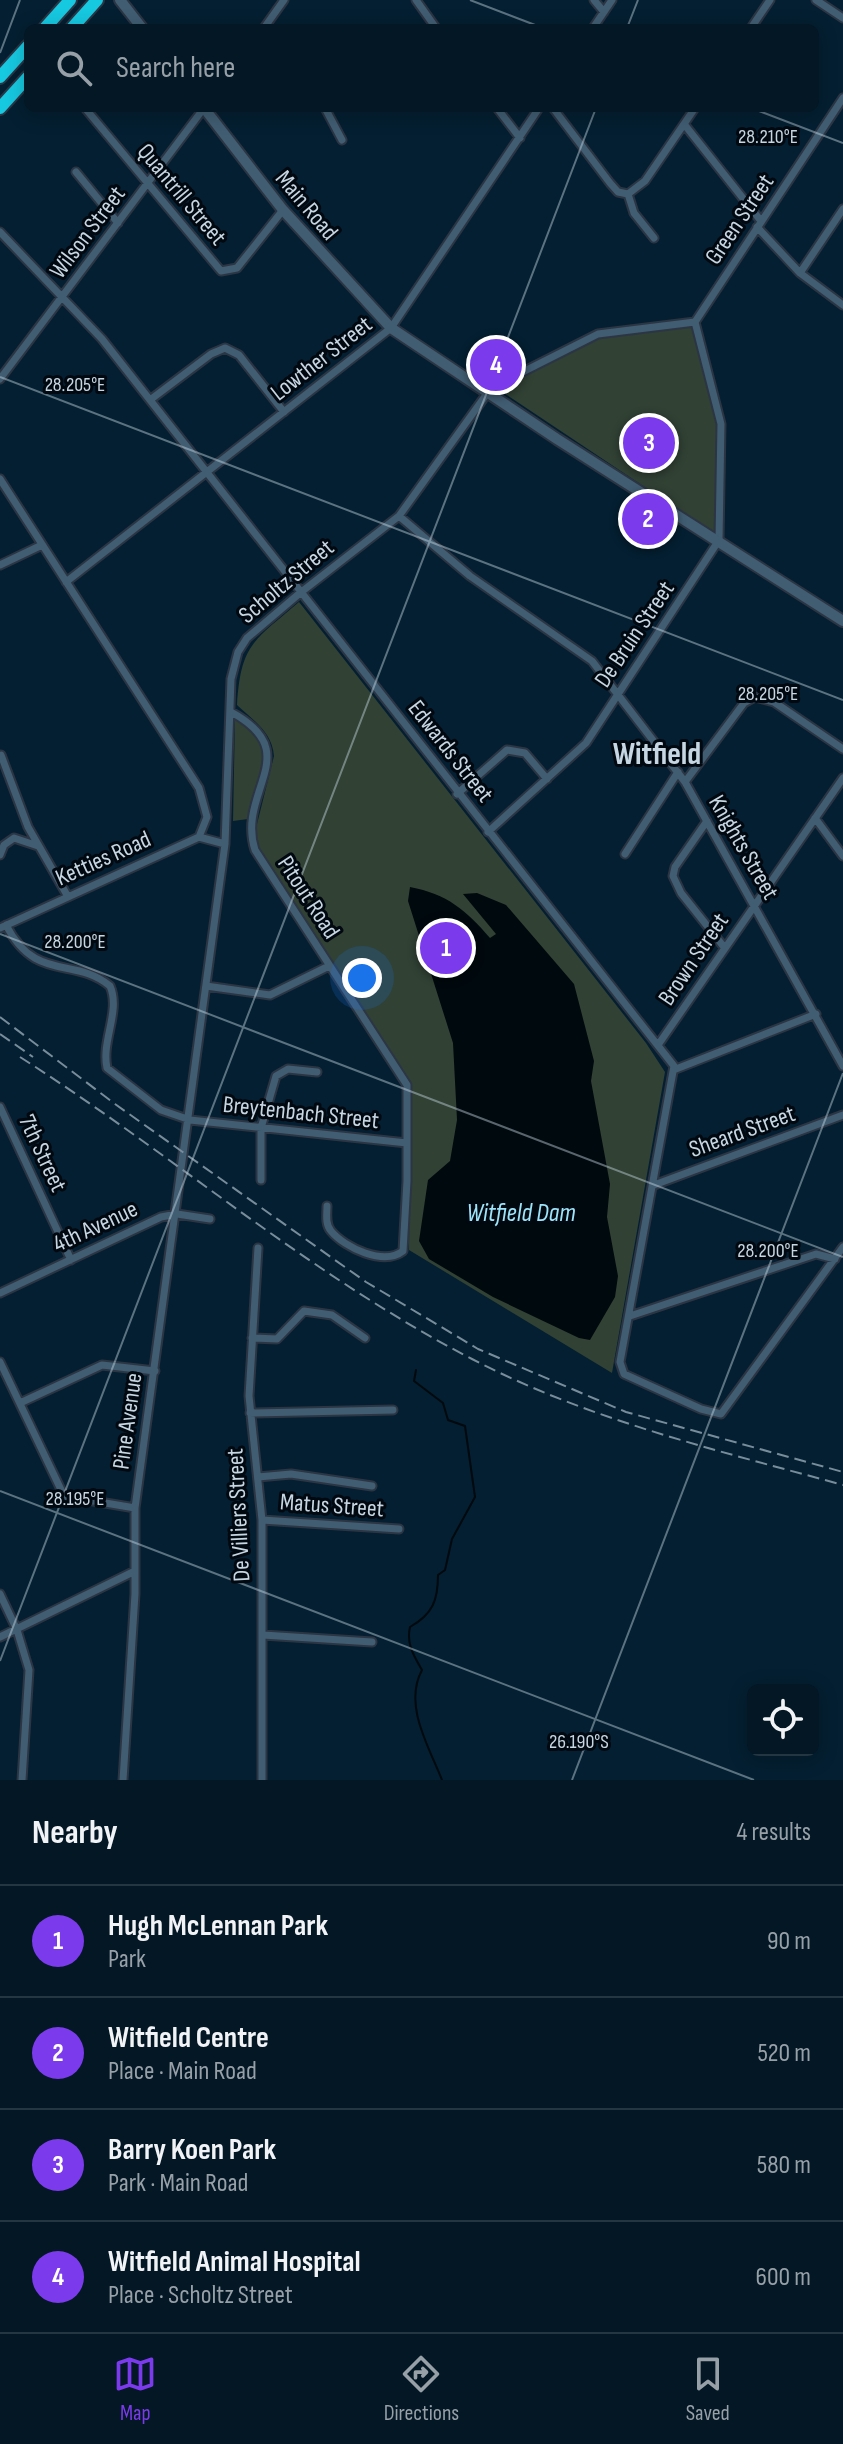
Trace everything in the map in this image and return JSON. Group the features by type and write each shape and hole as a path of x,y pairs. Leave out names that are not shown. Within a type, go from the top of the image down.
{"highway":[{"path":"49,24 70,0"},
{"path":"76,24 97,0"},
{"path":"0,77 24,50"},
{"path":"0,108 24,81"}],"street":[{"path":"120,0 139,24"},
{"path":"269,24 284,0"},
{"path":"416,0 433,24"},
{"path":"594,0 604,12"},
{"path":"596,24 612,0"},
{"path":"754,24 770,0"},
{"path":"816,0 843,18"},
{"name":"Green Street","path":"695,322 843,98"},
{"name":"Quantrill Street","path":"88,112 225,272 237,268 283,210"},
{"name":"Wilson Street","path":"0,379 201,112"},
{"name":"Main Road","path":"207,112 283,210 391,325 843,621"},
{"path":"327,112 342,140"},
{"path":"500,112 520,138"},
{"name":"Lowther Street","path":"66,582 208,473 391,325 536,112"},
{"path":"556,112 610,183 625,193 632,209 654,238"},
{"path":"625,193 645,181 692,112"},
{"path":"684,124 800,273 843,305"},
{"path":"76,172 118,223"},
{"path":"800,273 843,209"},
{"name":"Edwards Street","path":"0,232 102,339 676,1069"},
{"path":"695,322 721,424 719,540"},
{"name":"Scholtz Street","path":"177,1214 225,844 231,679 240,648 300,593 399,516 489,390 598,334 695,322"},
{"path":"150,400 211,354 225,348 239,355 284,412"},
{"path":"0,479 199,788 207,817 199,837 225,844"},
{"name":"Knights Street","path":"399,516 476,580 583,652 685,782 843,1066"},
{"name":"De Bruin Street","path":"488,832 583,745 719,540"},
{"path":"0,565 42,545"},
{"path":"685,782 744,703 759,696 774,702 843,749"},
{"name":"Pitout Road","path":"231,712 262,735 268,753 251,823 255,850 407,1085 405,1245 393,1257 364,1252 329,1229 327,1206"},
{"path":"457,794 498,754 513,749 525,753 547,779"},
{"path":"1,755 38,846 67,895"},
{"path":"625,854 678,772"},
{"name":"Brown Street","path":"658,1045 843,778"},
{"path":"815,818 843,856"},
{"path":"707,821 675,867 673,879 724,947"},
{"name":"Ketties Road","path":"3,927 199,837"},
{"path":"1,850 8,841 17,838 38,846"},
{"name":"Breytenbach Street","path":"3,927 19,948 31,957 108,984 114,998 105,1055 107,1068 161,1110 190,1120 407,1143"},
{"path":"206,986 270,995 329,966"},
{"path":"816,1014 676,1069 620,1362 621,1370 631,1378 721,1414 843,1247"},
{"path":"261,1180 261,1128 273,1084 280,1071 317,1072"},
{"name":"7th Street","path":"0,1107 71,1260"},
{"name":"Sheard Street","path":"654,1185 843,1115"},
{"name":"4th Avenue","path":"0,1293 161,1217 177,1214 210,1219"},
{"name":"Pine Avenue","path":"123,1780 135,1571 135,1508 177,1214"},
{"name":"De Villiers Street","path":"258,1248 250,1413 262,1520 262,1780"},
{"path":"630,1316 816,1254 835,1259"},
{"path":"252,1338 277,1339 304,1311 332,1315 365,1338"},
{"path":"0,1362 64,1496 135,1508"},
{"path":"20,1403 102,1365 155,1371"},
{"path":"250,1413 393,1410"},
{"path":"258,1477 291,1474 372,1486"},
{"name":"Matus Street","path":"262,1520 399,1529"},
{"path":"0,1637 135,1571"},
{"path":"0,1594 17,1630 29,1670 22,1780"},
{"path":"263,1635 372,1642"}],"green space":[{"path":"691,324 718,427 715,534 495,387 605,336"},
{"path":"299,602 646,1043 665,1072 612,1373 409,1250 410,1086 258,853 256,828 274,756 266,734 237,705 239,684 242,668 253,645"},
{"path":"235,717 263,744 265,755 248,819 233,821"}],"water":[{"name":"Witfield Dam","path":"410,887 435,894 455,905 490,938 496,934 463,894 477,893 506,905 574,984 594,1061 591,1081 610,1184 607,1217 618,1276 615,1297 590,1340 579,1338 493,1297 429,1259 419,1241 428,1180 450,1161 457,1120 453,1043 408,901"}],"waterway":[{"path":"416,1370 414,1381 443,1403 448,1420 465,1426 475,1497 452,1539 445,1570 438,1575 433,1606 410,1627 409,1633 412,1650 422,1670 415,1697 420,1726 442,1780"}],"railway":[{"path":"0,1017 115,1104 366,1282 478,1349 626,1412 843,1472"},
{"path":"0,1034 33,1057"},
{"path":"20,1057 298,1253 413,1326 472,1359 561,1400 654,1432 843,1485"}],"place":[{"name":"Witfield Animal Hospital","path":"496,365"},
{"name":"Barry Koen Park","path":"649,443"},
{"name":"Witfield Centre","path":"648,519"},
{"name":"Hugh McLennan Park","path":"446,948"}],"district":[{"name":"Witfield","path":"657,753"}]}
